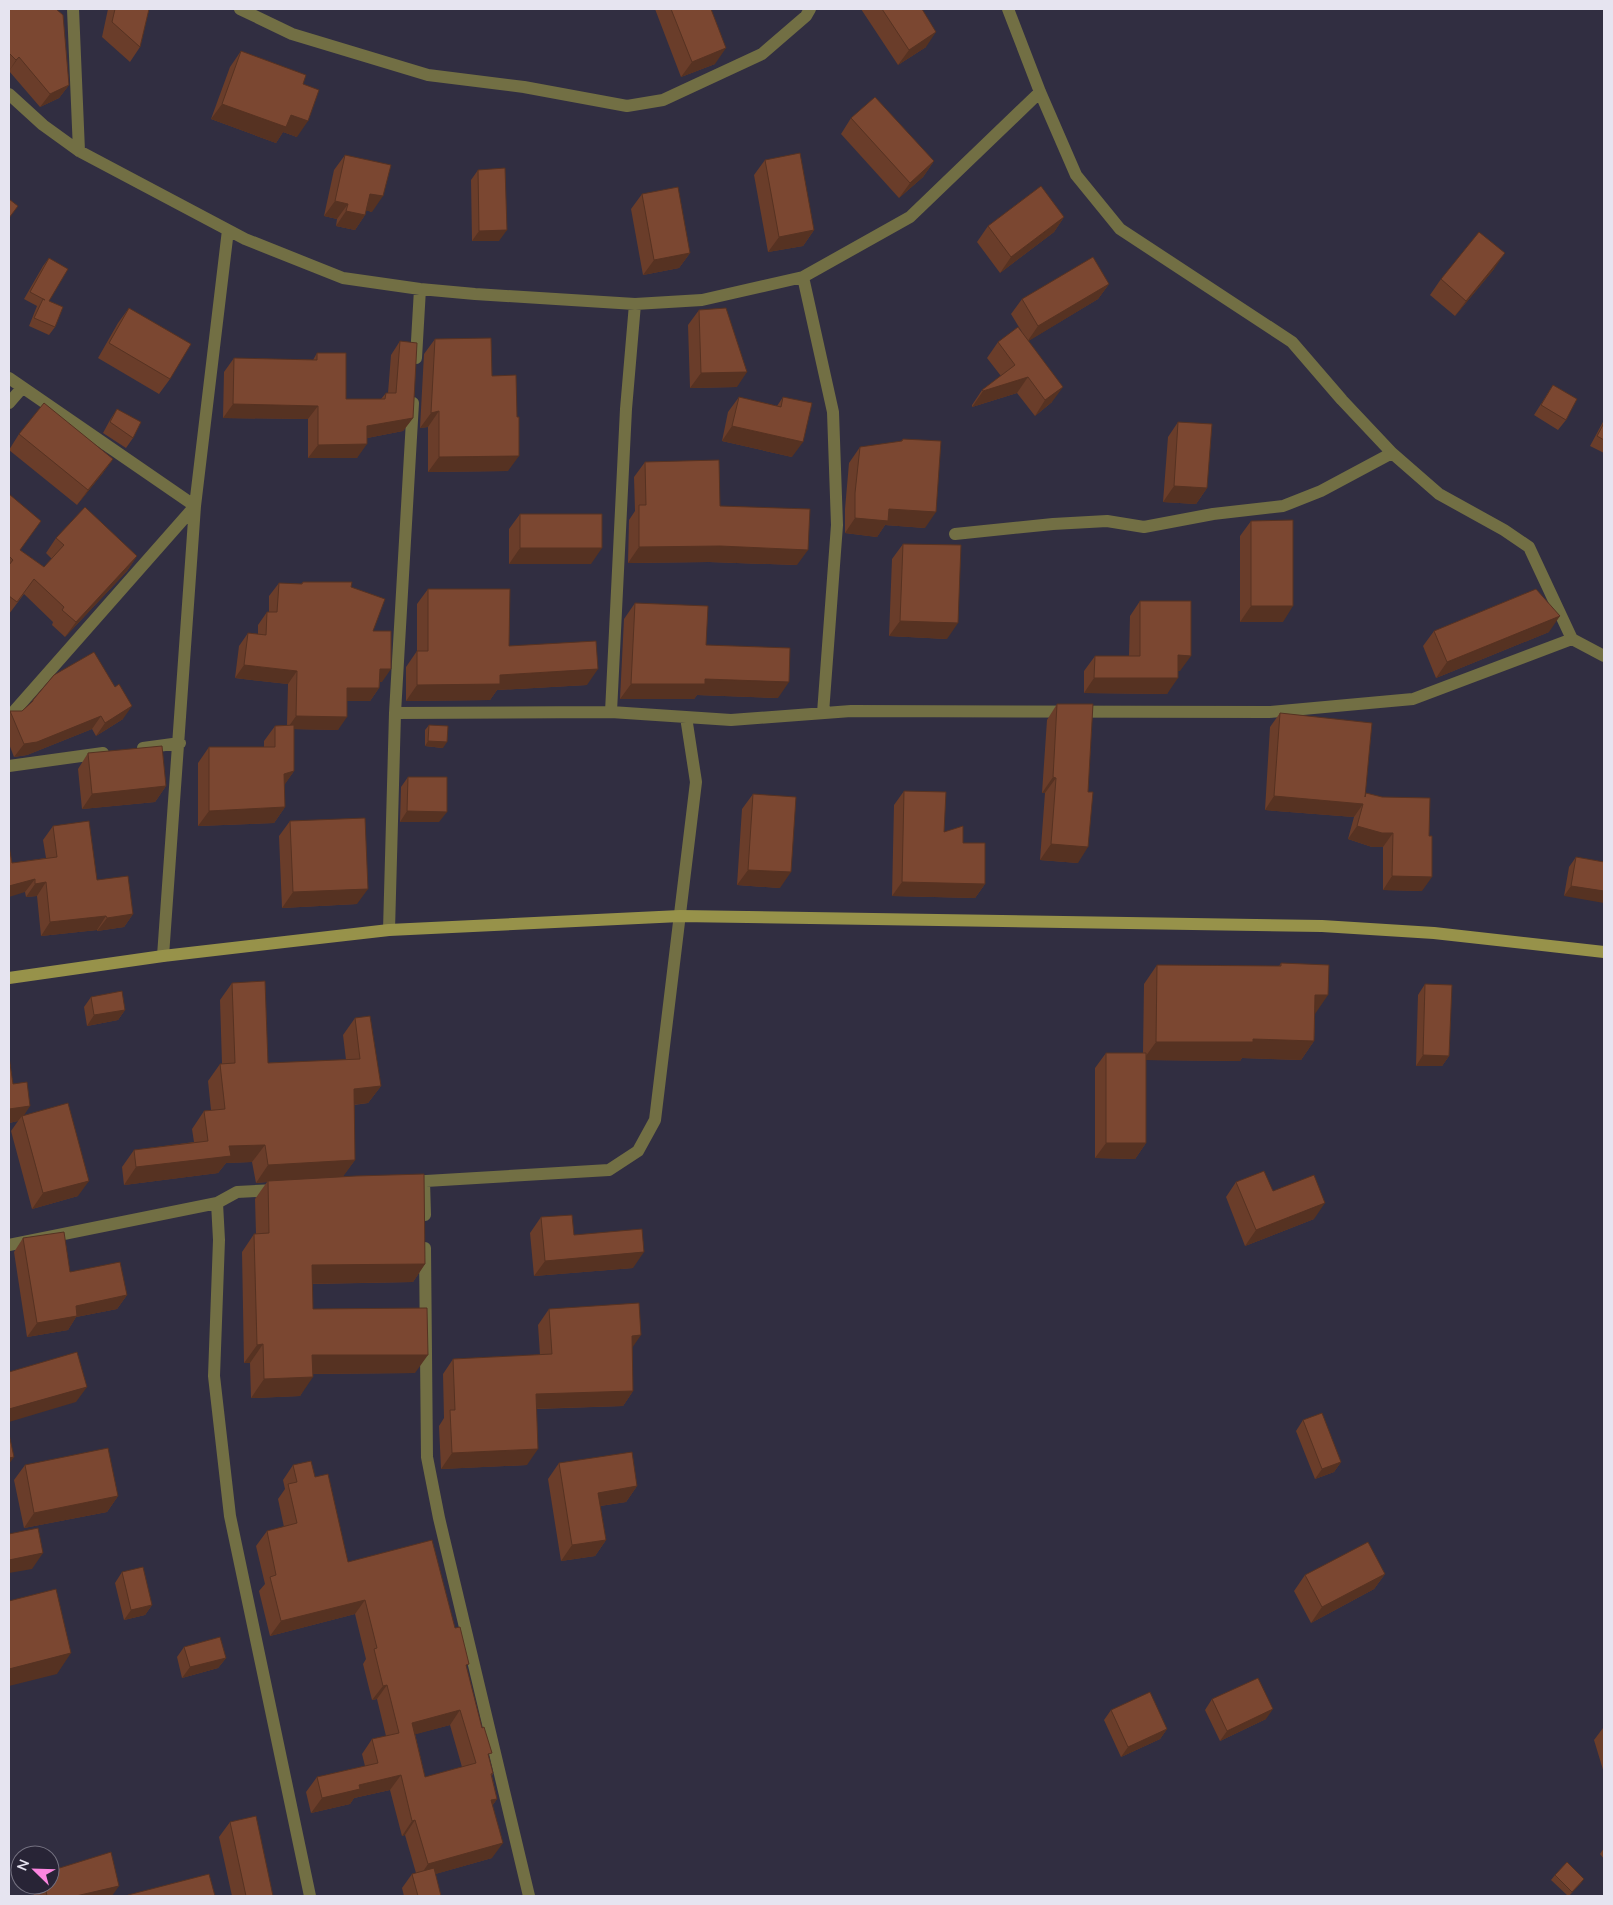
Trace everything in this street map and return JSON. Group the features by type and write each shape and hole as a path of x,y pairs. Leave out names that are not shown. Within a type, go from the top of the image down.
{"main road":[{"path":"9,978 164,956 389,930 680,916 1322,926 1434,933 1604,952"}],"street":[{"path":"74,9 79,151"},
{"path":"240,9 292,34 428,75 524,87 627,106 662,100 762,54 806,16 810,9"},
{"path":"1008,9 1040,92 1076,175 1120,229 1292,342 1342,400 1392,453 1439,494 1504,530 1529,547 1572,639 1604,656"},
{"path":"9,94 43,125 79,151 245,239 343,278 420,289 475,294 635,304 702,300 803,277 910,217 1040,92"},
{"path":"164,956 195,506 228,230"},
{"path":"803,277 833,412 837,525 823,713"},
{"path":"416,368 420,289"},
{"path":"611,712 626,409 635,304"},
{"path":"9,378 195,506"},
{"path":"9,403 22,388"},
{"path":"389,930 396,714 414,388"},
{"path":"956,534 1052,524 1107,522 1144,527 1212,514 1283,506 1321,491 1392,453"},
{"path":"9,717 195,506"},
{"path":"396,714 611,712 732,720 851,711 1269,712 1413,699 1572,639"},
{"path":"395,1182 609,1170 638,1151 655,1120 696,782 686,717"},
{"path":"132,750 180,743"},
{"path":"9,766 113,752"},
{"path":"424,1181 427,1457 439,1518 529,1896"},
{"path":"9,1245 217,1203 236,1192 286,1189"},
{"path":"217,1203 219,1240 214,1376 230,1516 310,1896"}],"building":[{"path":"10,9 56,9 63,15 69,85 50,94 19,57 16,60 9,53"},
{"path":"115,9 149,9 140,47 112,22"},
{"path":"671,9 711,9 726,48 692,62"},
{"path":"882,9 922,9 936,32 909,50"},
{"path":"241,51 306,75 303,84 319,90 308,121 291,115 286,127 222,104"},
{"path":"875,97 934,161 910,183 851,118"},
{"path":"800,153 814,230 779,237 765,160"},
{"path":"345,155 391,165 383,196 370,194 365,215 346,211 348,204 335,201"},
{"path":"505,168 507,230 479,231 478,170"},
{"path":"1041,186 1064,217 1011,257 988,226"},
{"path":"678,187 690,253 654,260 642,194"},
{"path":"9,199 18,206 9,218"},
{"path":"1479,232 1505,253 1466,301 1441,279"},
{"path":"1093,257 1109,284 1038,326 1022,299"},
{"path":"49,258 68,269 49,301 63,307 55,327 34,318 43,299 45,300 30,292"},
{"path":"129,308 191,344 170,379 109,343"},
{"path":"726,308 747,372 701,373 699,310"},
{"path":"1018,327 1063,387 1045,400 1028,377 982,390 1015,365 998,342"},
{"path":"491,338 492,376 516,375 519,456 439,457 439,411 431,413 435,339"},
{"path":"400,341 417,343 413,418 367,426 367,444 318,445 318,406 233,404 234,358 317,360 317,353 346,353 346,399 385,399 386,393 396,393"},
{"path":"1553,385 1577,399 1566,420 1541,405"},
{"path":"739,397 781,407 783,397 812,403 803,442 732,426"},
{"path":"44,403 113,459 88,490 19,434"},
{"path":"117,409 141,422 133,438 110,422"},
{"path":"1178,422 1212,424 1207,488 1174,486"},
{"path":"1604,423 1604,440 1597,436"},
{"path":"903,439 941,441 936,512 889,509 888,521 855,518 855,493 860,447 902,441"},
{"path":"719,460 720,506 810,509 808,550 720,546 639,547 639,505 646,505 645,462"},
{"path":"9,494 41,521 20,550 44,567 64,545 56,538 85,507 137,556 76,622 62,610 64,607 34,579 17,602 9,596 9,565 13,560 9,556"},
{"path":"520,514 602,514 602,548 520,548"},
{"path":"1293,520 1293,606 1251,606 1251,521"},
{"path":"903,544 961,545 958,623 900,621"},
{"path":"303,582 352,582 351,587 385,599 373,631 391,631 391,669 380,669 379,688 347,688 347,717 296,716 297,671 244,665 248,633 266,635 267,612 277,612 279,583 302,584"},
{"path":"428,589 510,589 509,646 596,641 598,669 500,675 500,684 417,685 417,651 428,651"},
{"path":"1536,589 1560,616 1447,662 1434,631"},
{"path":"1140,601 1191,601 1191,656 1178,655 1178,678 1094,678 1095,656 1140,656"},
{"path":"635,603 708,606 706,645 790,648 789,682 705,679 705,684 631,684"},
{"path":"94,652 115,687 119,684 132,706 105,723 101,716 37,742 24,744 10,711 22,711 33,701 54,675"},
{"path":"1057,704 1093,704 1088,792 1093,792 1088,847 1051,844 1056,778 1053,777"},
{"path":"1280,713 1372,723 1365,797 1366,793 1382,797 1430,798 1429,836 1432,836 1432,877 1392,876 1393,833 1382,833 1357,826 1363,804 1274,796"},
{"path":"294,725 294,771 284,774 285,807 209,811 209,747 275,747 275,726"},
{"path":"429,725 448,726 447,742 428,741"},
{"path":"162,746 166,786 92,794 88,753"},
{"path":"408,777 447,777 447,812 407,811"},
{"path":"904,791 946,792 944,832 963,826 963,843 985,843 985,884 902,882"},
{"path":"753,794 796,797 791,872 748,870"},
{"path":"365,818 368,889 293,892 290,821"},
{"path":"89,821 97,880 128,876 133,914 50,922 46,882 35,884 35,879 9,886 9,846 12,863 57,857 53,826"},
{"path":"1576,857 1604,862 1604,891 1571,886"},
{"path":"1281,963 1329,965 1328,995 1315,995 1314,1041 1253,1039 1253,1042 1156,1042 1157,965 1281,966"},
{"path":"265,981 268,1063 360,1059 355,1018 370,1016 381,1086 354,1089 355,1160 268,1165 265,1145 229,1146 231,1156 136,1167 134,1150 208,1141 204,1111 225,1109 220,1064 235,1063 232,983"},
{"path":"1425,984 1452,985 1449,1056 1423,1055"},
{"path":"122,991 125,1010 94,1015 91,997"},
{"path":"1106,1053 1146,1053 1146,1143 1106,1143"},
{"path":"9,1057 13,1084 27,1082 30,1106 9,1109"},
{"path":"68,1103 89,1181 43,1193 22,1116"},
{"path":"1264,1171 1273,1191 1314,1175 1325,1203 1256,1230 1236,1182"},
{"path":"424,1174 425,1264 312,1265 313,1309 427,1308 428,1355 312,1355 313,1377 264,1379 263,1344 257,1345 254,1234 269,1233 268,1181"},
{"path":"572,1215 574,1235 642,1229 644,1252 545,1261 541,1217"},
{"path":"64,1232 70,1272 120,1262 127,1295 76,1306 77,1316 37,1323 23,1238"},
{"path":"639,1303 641,1335 632,1336 633,1391 536,1394 538,1449 452,1453 450,1410 455,1410 453,1359 552,1354 549,1309"},
{"path":"77,1352 87,1387 9,1409 9,1372"},
{"path":"1322,1413 1341,1462 1322,1469 1303,1420"},
{"path":"9,1434 14,1457 9,1458"},
{"path":"108,1448 118,1496 34,1513 25,1465"},
{"path":"632,1452 637,1486 598,1493 606,1540 572,1545 559,1463"},
{"path":"311,1461 315,1477 328,1474 348,1562 432,1540 455,1628 460,1627 469,1664 466,1665 482,1728 484,1727 492,1753 488,1754 497,1799 491,1800 503,1843 428,1864 415,1820 412,1821 401,1775 359,1785 360,1789 322,1798 317,1777 378,1763 372,1739 399,1733 387,1685 383,1686 374,1649 377,1648 365,1600 281,1621 270,1577 276,1575 267,1531 297,1523 288,1484 297,1482 293,1465","holes":["460,1710 476,1763 425,1777 412,1723"]},
{"path":"38,1528 43,1553 9,1560 9,1534"},
{"path":"1368,1542 1385,1574 1322,1607 1305,1575"},
{"path":"143,1567 152,1605 131,1610 122,1572"},
{"path":"56,1589 71,1653 9,1669 9,1601"},
{"path":"220,1637 226,1658 190,1667 184,1647"},
{"path":"1258,1678 1273,1709 1227,1731 1212,1699"},
{"path":"1150,1692 1167,1729 1128,1747 1111,1710"},
{"path":"256,1816 273,1896 246,1896 230,1822"},
{"path":"111,1852 119,1886 76,1896 47,1896 60,1895 60,1868"},
{"path":"1567,1862 1584,1879 1572,1892 1555,1875"},
{"path":"434,1868 441,1896 418,1896 412,1874"},
{"path":"209,1874 215,1896 128,1896 128,1895"}]}
